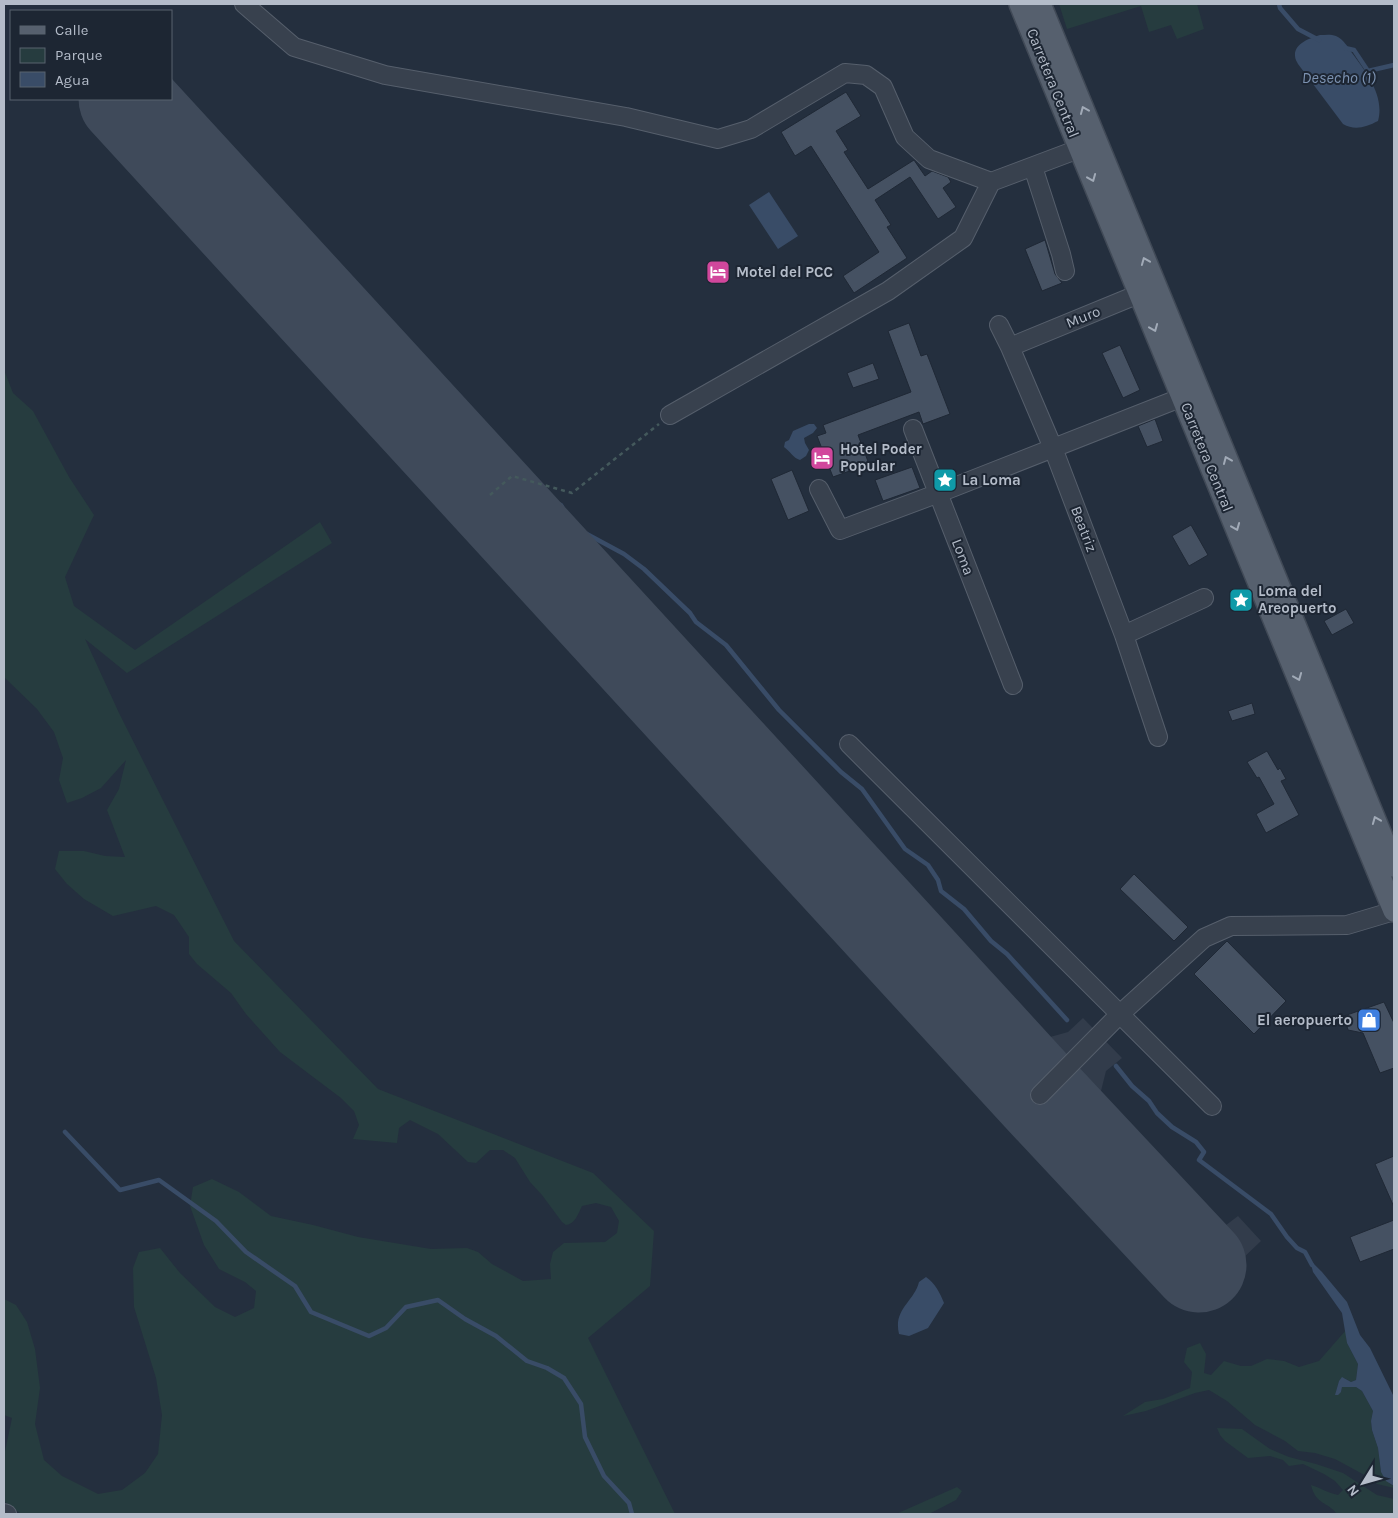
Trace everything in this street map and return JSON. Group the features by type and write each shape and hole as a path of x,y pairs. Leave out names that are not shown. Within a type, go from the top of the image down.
{"main road":[{"name":"Carretera Central","path":"1020,4 1088,145 1190,394 1394,911"},
{"name":"Carretera Central","path":"1040,4 1088,145"},
{"name":"Carretera Central","path":"1190,394 1394,866"}],"street":[{"path":"244,4 294,47 385,75 626,117 718,139 751,129 845,73 866,75 883,87 905,138 929,159 991,182 1088,145"},
{"path":"1032,167 1065,270"},
{"path":"670,415 888,290 963,238 991,182"},
{"name":"Muro","path":"1010,346 1148,291"},
{"name":"Beatriz","path":"999,325 1010,346 1053,448 1124,635 1158,737"},
{"path":"819,489 840,530 1190,394"},
{"name":"Loma","path":"914,429 1014,685"},
{"path":"1124,635 1204,598"},
{"path":"849,744 1212,1106"},
{"path":"1040,1095 1119,1015 1204,938 1231,926 1347,925 1394,911"}],"path":[{"path":"490,495 512,476 572,493 670,415"}],"shaded area":[{"path":"84,100 163,100 1036,1041 1068,1032 1083,1018 1122,1058 1106,1071 1098,1103 1213,1235 1238,1216 1261,1241 1199,1300 1171,1269 1175,1265"}],"green space":[{"path":"1059,4 1197,4 1204,29 1177,39 1171,25 1149,32 1141,6 1067,29"},
{"path":"4,370 13,393 33,411 69,477 94,515 65,577 74,606 135,650 320,522 332,543 127,673 85,639 119,713 234,941 378,1089 593,1173 654,1231 650,1286 588,1338 675,1514 21,1514 4,1501 4,1456 12,1418 4,1415 4,1299 16,1305 27,1322 35,1349 40,1388 35,1424 44,1460 62,1476 98,1494 122,1490 145,1473 158,1454 162,1415 156,1378 134,1307 133,1268 139,1252 160,1248 180,1273 215,1307 235,1317 254,1308 256,1291 245,1282 219,1269 204,1245 190,1206 193,1187 212,1179 239,1192 271,1216 358,1237 431,1249 467,1248 478,1252 492,1264 523,1281 551,1279 550,1264 553,1252 564,1243 605,1242 617,1233 619,1221 611,1207 596,1203 582,1206 574,1221 566,1225 530,1182 515,1158 503,1150 490,1150 476,1163 468,1162 438,1134 410,1120 399,1128 397,1143 353,1139 359,1125 354,1111 341,1098 280,1052 246,1014 231,993 197,964 189,954 189,937 174,915 156,906 113,916 84,899 67,884 55,869 59,851 84,851 105,856 125,857 107,810 119,789 126,760 101,788 67,803 59,780 63,758 54,732 37,709 4,677"},
{"path":"1346,1330 1347,1343 1358,1364 1356,1380 1351,1382 1344,1378 1339,1381 1336,1392 1341,1392 1342,1387 1356,1387 1362,1391 1373,1411 1372,1430 1378,1448 1381,1472 1394,1488 1377,1484 1370,1478 1335,1459 1315,1453 1298,1451 1285,1441 1255,1425 1227,1401 1209,1390 1195,1393 1146,1411 1123,1416 1145,1402 1163,1399 1190,1388 1192,1372 1184,1362 1187,1348 1200,1343 1206,1354 1204,1373 1211,1375 1224,1361 1241,1366 1251,1366 1267,1359 1284,1361 1299,1367 1319,1361"},
{"path":"1217,1428 1242,1429 1270,1449 1289,1457 1343,1473 1377,1495 1394,1499 1394,1514 1337,1514 1319,1500 1311,1485 1338,1495 1343,1490 1335,1481 1303,1464 1289,1466 1283,1460 1270,1456 1248,1458 1225,1441"},
{"path":"957,1487 962,1491 956,1500 929,1514 896,1514"}],"water":[{"name":"Desecho (1)","path":"1320,35 1334,35 1341,39 1363,68 1377,94 1379,102 1378,121 1360,127 1343,124 1298,64 1295,51 1300,44"},
{"path":"769,192 798,236 778,249 749,205"},
{"path":"809,424 814,424 817,428 813,433 804,438 809,450 806,456 800,460 795,458 784,447 785,442 789,440 793,431"},
{"path":"1310,1260 1347,1302 1360,1335 1370,1348 1394,1397 1394,1486 1386,1481 1381,1472 1378,1448 1372,1430 1373,1411 1362,1391 1356,1387 1342,1387 1341,1392 1335,1395 1342,1377 1351,1382 1356,1380 1358,1364 1347,1343 1342,1313 1313,1272"},
{"path":"926,1277 937,1288 944,1303 928,1328 909,1336 899,1334 898,1325 901,1312 913,1295 919,1282"}],"building":[{"path":"846,92 861,116 836,131 848,150 844,152 868,189 914,160 925,176 932,171 948,177 951,182 943,188 956,207 938,219 910,177 875,200 891,225 887,227 907,258 854,293 843,276 879,252 811,146 795,156 781,132"},
{"path":"1045,240 1055,274 1062,283 1042,291 1025,249"},
{"path":"909,323 921,356 927,354 950,414 923,424 919,412 858,435 869,464 833,477 817,436 826,433 823,425 911,392 888,331"},
{"path":"1120,345 1140,390 1123,398 1102,353"},
{"path":"873,363 879,379 853,388 847,373"},
{"path":"1155,419 1163,441 1147,447 1138,426"},
{"path":"912,467 920,488 883,501 875,480"},
{"path":"792,470 809,511 788,520 771,479"},
{"path":"1191,525 1208,555 1189,566 1172,536"},
{"path":"1346,609 1354,623 1332,635 1324,621"},
{"path":"1252,703 1255,714 1232,721 1228,711"},
{"path":"1267,751 1278,770 1280,768 1286,779 1281,781 1299,815 1266,833 1256,814 1274,804 1259,777 1257,778 1247,762"},
{"path":"1134,874 1188,927 1174,941 1120,889"},
{"path":"1227,941 1286,1001 1254,1034 1194,974"},
{"name":"El aeropuerto","path":"1384,1002 1394,1023 1394,1068 1380,1073 1363,1033 1348,1030 1344,1016"},
{"path":"1394,1156 1394,1207 1375,1164"},
{"path":"1394,1220 1394,1249 1360,1262 1350,1237"}],"waterway":[{"path":"1279,4 1280,8 1298,29 1319,40"},
{"path":"1345,48 1354,50 1368,71 1394,65"},
{"path":"537,492 561,505 572,526 624,554 644,569 690,613 696,622 726,645 779,710 841,772 862,789 905,849 928,865 938,880 941,891 964,909 991,941 1007,954 1067,1020"},
{"path":"1116,1066 1132,1086 1149,1101 1157,1113 1172,1127 1196,1142 1204,1152 1199,1160 1271,1214 1287,1237 1297,1248 1305,1252 1312,1265"},
{"path":"65,1132 120,1190 159,1180 216,1221 246,1252 295,1286 311,1312 369,1336 386,1328 406,1307 438,1300 465,1319 496,1336 527,1361 547,1368 564,1378 581,1404 585,1437 604,1476 629,1503 632,1514"}],"runway":[{"path":"127,100 1040,1095 1199,1265"}],"place":[{"name":"Motel del PCC","path":"718,272"},
{"name":"Hotel Poder Popular","path":"822,458"},
{"name":"La Loma","path":"945,480"},
{"name":"Loma del Areopuerto","path":"1241,600"},
{"name":"El aeropuerto","path":"1369,1020"}]}
